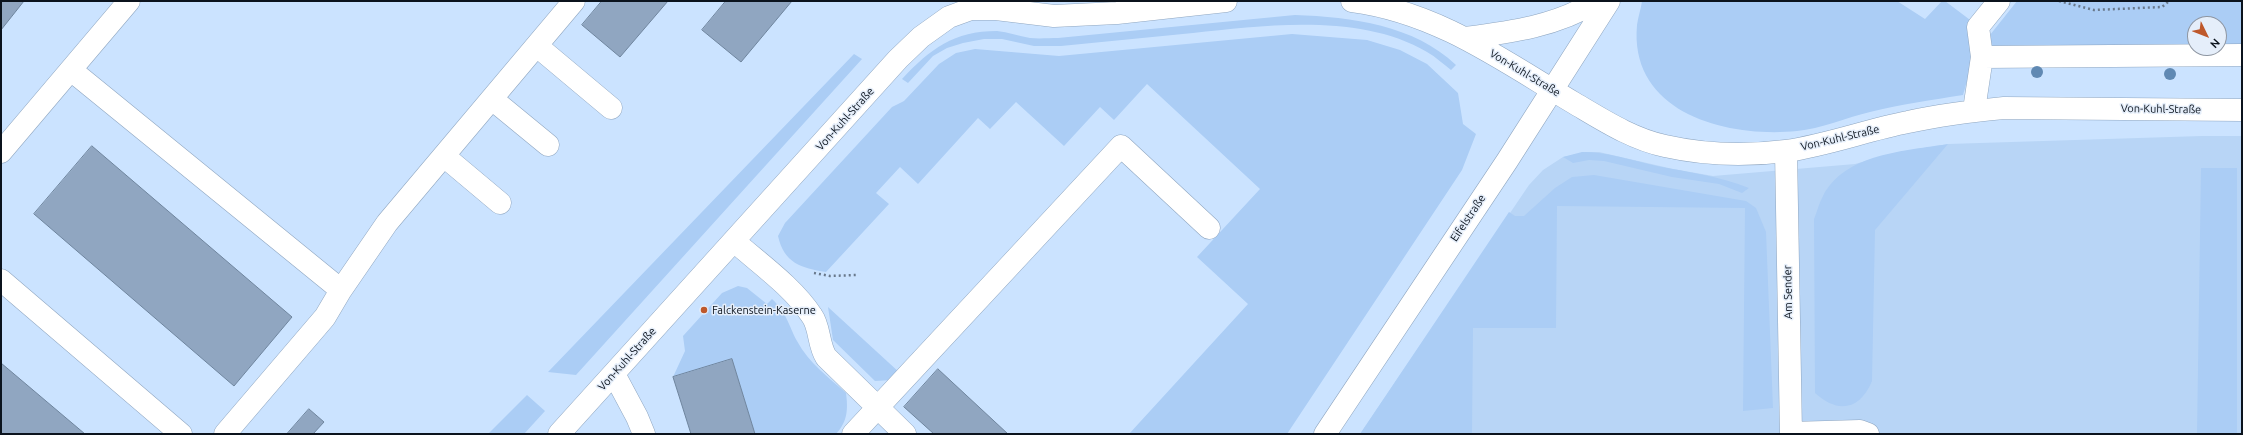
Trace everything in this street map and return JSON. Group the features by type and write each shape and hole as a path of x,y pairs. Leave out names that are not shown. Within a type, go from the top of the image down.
{"street":[{"path":"1,152 129,1"},
{"path":"225,434 325,317 341,290 387,223 574,1"},
{"name":"Von-Kuhl-Straße","path":"559,434 898,60 921,37 960,6 996,9 1056,9 1117,13 1226,1"},
{"name":"Von-Kuhl-Straße","path":"1352,1 1409,13 1465,38 1603,120 1632,134 1664,146 1722,155 1786,151 1908,122 1974,110 2004,108 2242,110"},
{"name":"Von-Kuhl-Straße","path":"1465,38 1522,30 1552,23 1584,9 1597,1"},
{"name":"Eifelstraße","path":"1325,434 1609,1"},
{"path":"1974,110 1982,57 1978,27 1999,1"},
{"path":"537,46 612,108"},
{"path":"1982,57 2242,55"},
{"path":"71,70 341,290"},
{"path":"492,99 548,145"},
{"path":"853,434 1121,146 1209,228"},
{"name":"Am Sender","path":"1786,151 1791,434"},
{"path":"444,156 500,203"},
{"path":"734,241 802,303 814,318 820,347 826,357 905,434"},
{"path":"1,280 181,434"},
{"path":"614,374 637,417 644,434"},
{"path":"1791,434 1860,431 1868,434"}],"path":[{"path":"2059,1 2094,10 2162,7 2169,1"},
{"path":"812,273 830,276 856,275"}],"shaded area":[{"path":"1642,1 1897,1 1925,19 1942,1 1945,1 1990,35 2017,1 2242,1 2242,49 2227,50 2227,16 2187,16 2187,51 1973,60 1963,95 1882,109 1806,130 1770,132 1742,130 1714,124 1688,114 1666,99 1649,80 1639,55 1637,25"},
{"path":"1295,15 1360,21 1402,32 1439,51 1456,65 1451,70 1427,52 1401,40 1373,31 1313,25 1282,25 1061,46 1034,46 1002,39 984,39 947,48 933,56 908,83 902,79 912,68 933,51 955,38 968,34 997,31 1033,38 1058,38"},
{"path":"1292,34 1367,40 1400,50 1427,64 1458,93 1463,124 1476,134 1462,170 1287,434 1129,434 1248,304 1197,257 1260,189 1147,84 1114,120 1100,107 1064,146 1016,102 990,129 978,118 918,184 900,167 876,193 889,204 826,272 801,266 795,263 789,258 781,245 778,236 785,223 892,107 904,101 939,64 956,53 975,49 1059,56"},
{"path":"854,54 862,59 576,375 548,372"},
{"path":"2242,136 2242,434 1360,434 1529,185 1543,170 1563,157 1586,152 1599,152 1673,169 1713,176 1855,164 1895,153 1948,144"},
{"path":"1948,144 1875,230 1872,381 1867,391 1855,403 1848,406 1832,404 1815,393 1814,219 1823,196 1833,182 1846,171 1861,162 1896,152"},
{"path":"1582,152 1610,155 1703,175 1726,180 1749,188 1742,193 1719,184 1672,177 1604,161 1589,160 1573,163 1563,157"},
{"path":"2201,168 2237,168 2237,434 2197,434"},
{"path":"1594,175 1746,201 1756,208 1766,232 1773,408 1743,411 1745,208 1557,206 1556,328 1473,328 1472,434 1360,434 1509,212 1515,216 1524,216 1555,188 1572,177"},
{"path":"738,286 747,288 767,304 772,299 781,309 797,341 807,356 846,393 847,404 845,420 836,434 755,434 732,359 673,377 685,351 683,336 722,293"},
{"path":"828,307 900,373 892,380 875,381 833,340"},
{"path":"527,395 545,411 524,434 488,434"}],"building":[{"path":"1,1 24,1 1,30"},
{"path":"602,1 668,1 620,57 582,25"},
{"path":"726,1 792,1 741,62 702,30"},
{"path":"92,146 292,317 234,386 34,214"},
{"path":"732,359 755,434 691,434 673,377"},
{"path":"1,363 85,434 1,434"},
{"path":"938,369 1008,434 934,434 904,407"},
{"path":"309,409 324,422 313,434 287,434"}],"place":[{"name":"Falckenstein-Kaserne","path":"704,310"}]}
